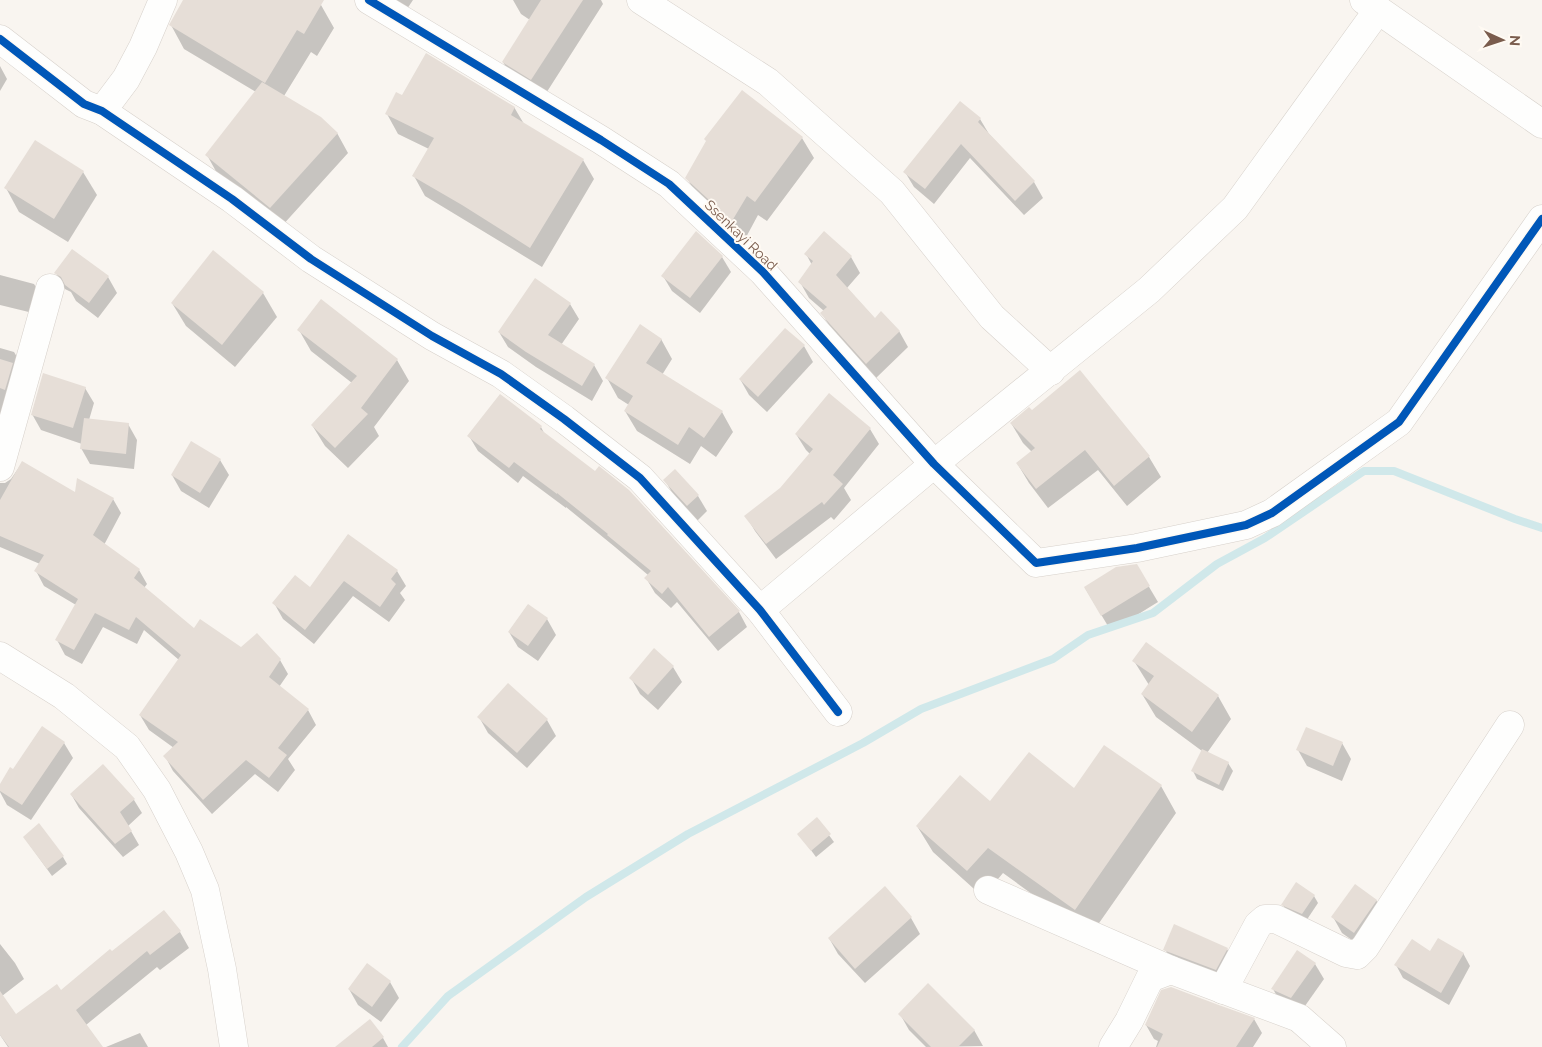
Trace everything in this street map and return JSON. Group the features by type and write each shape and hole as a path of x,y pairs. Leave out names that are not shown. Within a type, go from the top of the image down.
{"street":[{"path":"102,111 126,79 164,0"},
{"name":"Ssenkayi Road","path":"369,0 601,140 669,184 764,272 934,464 1036,563 1137,548 1246,525 1272,513 1399,422 1542,219"},
{"path":"641,0 768,82 892,192 992,318 1051,371"},
{"path":"760,610 934,464 1149,290 1235,208 1371,5 1542,124"},
{"path":"0,39 84,104 102,111 232,198 311,259 432,336 501,374 564,419 640,478 760,610 838,712"},
{"path":"0,467 50,288"},
{"path":"0,656 64,696 127,747 158,790 189,852 205,890 222,969 234,1047"},
{"path":"1224,990 1258,926 1265,919 1276,919 1346,953 1357,955 1365,947 1510,725"},
{"path":"988,890 1171,970 1299,1018 1332,1047"},
{"path":"1113,1047 1129,1021 1150,978 1171,970"}],"building":[{"path":"183,0 324,0 304,34 297,30 265,83 169,25"},
{"path":"541,0 583,0 531,80 502,62"},
{"path":"426,53 515,107 511,115 584,159 530,248 412,176 434,138 385,114 396,92 402,95"},
{"path":"262,82 321,117 338,133 270,208 205,155"},
{"path":"742,90 803,137 755,202 747,196 732,221 685,178 706,141 704,139"},
{"path":"960,101 981,118 978,122 1035,181 1015,201 961,144 925,189 903,172"},
{"path":"35,140 84,171 54,219 4,188"},
{"path":"696,231 723,256 690,298 661,276"},
{"path":"824,231 852,256 836,275 875,318 881,311 900,331 866,364 820,313 827,307 798,282 813,261 804,254"},
{"path":"72,249 109,276 89,303 65,285 61,277 54,273"},
{"path":"213,250 264,292 222,345 171,303"},
{"path":"535,278 571,303 548,335 595,364 582,386 526,352 498,332"},
{"path":"321,299 398,359 361,408 368,414 335,448 311,425 357,376 297,330"},
{"path":"640,324 662,339 646,363 723,411 704,438 689,427 678,445 624,411 633,396 605,378"},
{"path":"785,328 805,345 758,397 739,379"},
{"path":"0,359 13,363 5,390 0,388"},
{"path":"1080,370 1150,456 1114,486 1085,450 1036,489 1016,463 1035,448 1010,423 1029,407 1032,410"},
{"path":"43,373 86,387 73,428 31,415"},
{"path":"829,393 871,428 833,475 843,484 824,505 822,502 766,544 744,516 780,488 813,449 795,434"},
{"path":"500,394 542,426 540,429 595,471 599,466 629,490 740,611 709,637 668,587 662,594 644,578 651,571 608,534 557,493 514,462 509,468 467,436"},
{"path":"84,418 129,423 126,454 80,449"},
{"path":"191,441 221,459 200,493 171,475"},
{"path":"22,461 75,492 77,478 114,498 93,535 140,569 134,578 194,628 200,619 241,647 257,633 281,659 269,677 309,709 278,748 287,755 269,778 246,760 203,800 163,756 178,742 139,715 181,655 136,617 129,630 95,613 74,650 55,640 78,599 34,571 44,555 0,536 0,500"},
{"path":"675,469 699,495 687,506 663,480"},
{"path":"348,534 398,570 391,579 396,584 380,607 344,581 305,630 272,603 295,575 310,587"},
{"path":"1137,564 1150,586 1101,616 1084,587 1116,567"},
{"path":"528,604 548,618 528,646 508,632"},
{"path":"1146,642 1219,695 1192,732 1141,694 1154,676 1132,661"},
{"path":"654,648 674,666 648,695 629,678"},
{"path":"508,683 548,719 517,753 477,717"},
{"path":"42,726 65,742 22,805 0,791 0,784 10,767 13,769"},
{"path":"1306,727 1343,742 1333,766 1296,750"},
{"path":"1104,745 1162,785 1075,910 988,848 967,871 916,826 960,775 990,801 1029,752 1074,788"},
{"path":"1202,749 1229,762 1219,785 1191,771"},
{"path":"103,764 135,799 120,812 132,831 115,844 70,794"},
{"path":"817,817 831,834 811,851 797,834"},
{"path":"39,823 64,856 47,869 23,837"},
{"path":"1296,882 1315,895 1302,914 1281,905"},
{"path":"1355,884 1377,900 1354,933 1331,917"},
{"path":"885,886 912,917 855,969 828,938"},
{"path":"164,910 181,931 150,955 147,951 76,1010 103,1047 9,1047 0,1035 0,991 16,1014 57,984 61,990 110,949 112,951"},
{"path":"1174,924 1228,948 1216,970 1163,950"},
{"path":"1438,938 1464,953 1441,993 1394,965 1412,939 1430,951"},
{"path":"1297,950 1316,963 1291,998 1271,989"},
{"path":"367,963 391,981 372,1007 348,989"},
{"path":"928,983 975,1030 958,1047 931,1047 898,1014"},
{"path":"1171,987 1255,1018 1236,1047 1157,1047 1163,1034 1145,1025 1161,990"},
{"path":"370,1019 384,1037 372,1047 335,1047"}],"waterway":[{"path":"402,1047 448,996 586,897 688,834 863,743 921,709 1053,659 1088,635 1153,613 1217,564 1265,538 1364,471 1394,471 1542,528"}],"cycle path":[{"path":"369,0 601,140 669,184 763,272 934,464 1036,563 1137,548 1246,525 1272,513 1399,422 1542,219"},
{"path":"0,39 84,104 102,111 232,199 311,259 432,336 501,374 564,419 640,478 760,610 838,712"}]}
